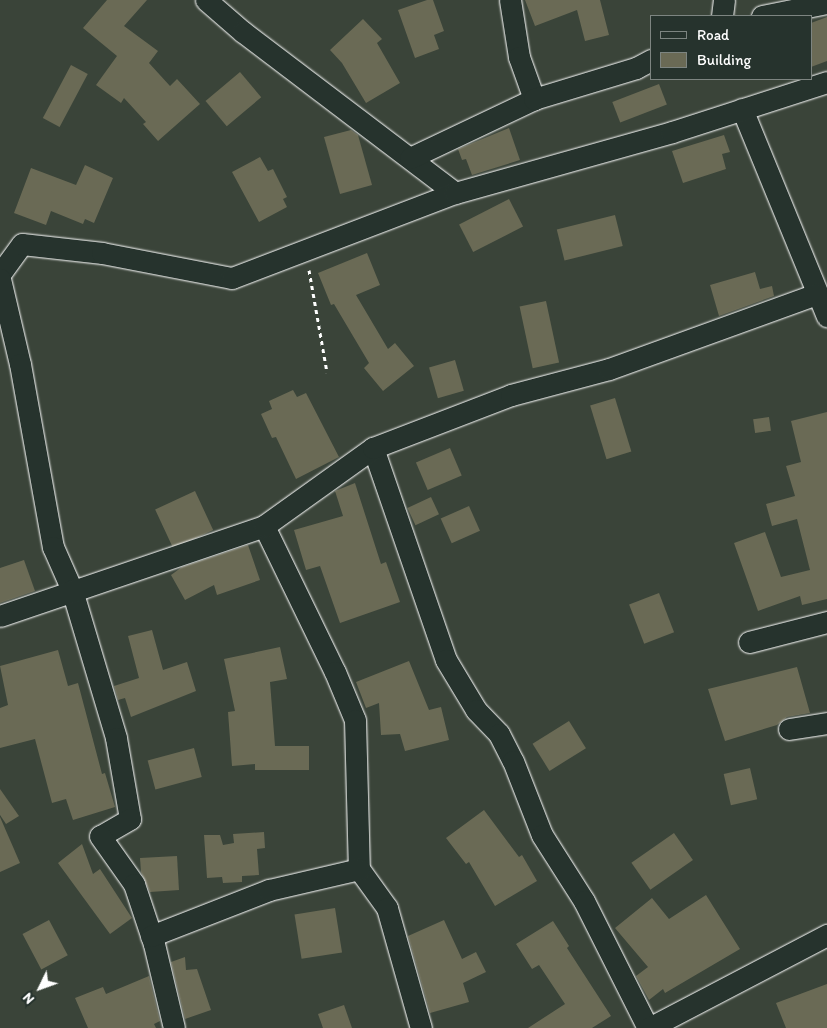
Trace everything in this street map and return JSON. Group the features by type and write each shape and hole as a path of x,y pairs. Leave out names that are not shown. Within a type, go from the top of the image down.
{"street":[{"path":"206,0 243,32 455,193"},
{"path":"510,0 519,57 534,99"},
{"path":"722,15 724,0"},
{"path":"767,15 827,3"},
{"path":"410,158 534,99 650,60"},
{"path":"0,274 22,244 102,253 232,278 455,193 742,110 827,82"},
{"path":"742,110 761,148 816,294 827,316"},
{"path":"0,280 20,364 53,546 72,590 116,738 130,819 100,836 134,884 151,936 174,1028"},
{"path":"0,616 264,526 374,448 511,396 609,369 816,294"},
{"path":"374,448 446,660 476,710 499,734 513,761 542,835 584,901 648,1028 827,935"},
{"path":"264,526 307,611 355,720 359,868 387,908 421,1028"},
{"path":"749,642 827,622"},
{"path":"789,729 827,723"},
{"path":"151,936 269,890 359,868"}],"path":[{"path":"319,246 308,271 327,372"}],"building":[{"path":"107,0 147,0 124,26 158,51 149,63 170,86 177,79 200,104 158,141 143,124 146,122 124,98 121,103 96,85 117,56 83,28"},
{"path":"427,0 433,0 444,31 434,35 439,49 415,58 398,10"},
{"path":"525,0 600,0 609,35 585,41 577,10 535,26"},
{"path":"827,17 827,61 812,67 812,23"},
{"path":"363,19 382,39 377,43 400,83 366,103 342,63 330,50"},
{"path":"71,65 88,74 60,127 43,118"},
{"path":"240,72 261,97 227,126 206,101"},
{"path":"659,84 667,105 620,122 612,102"},
{"path":"509,128 520,160 472,175 466,159 462,160 458,149"},
{"path":"351,130 358,135 372,185 340,194 324,137"},
{"path":"724,135 730,152 722,154 726,169 683,183 672,151"},
{"path":"260,157 268,171 273,169 287,197 283,199 287,207 259,222 232,172"},
{"path":"85,165 113,178 94,223 85,219 83,224 51,211 46,225 14,213 31,168 76,185"},
{"path":"509,199 523,227 473,252 459,224"},
{"path":"615,215 623,246 565,261 557,230"},
{"path":"367,253 380,285 356,295 388,349 395,343 414,366 383,391 364,368 369,363 334,304 331,305 318,273"},
{"path":"755,272 760,289 772,286 774,296 719,316 710,285"},
{"path":"546,301 559,363 533,368 520,307"},
{"path":"455,360 464,391 438,398 429,367"},
{"path":"293,390 297,397 306,393 339,457 296,479 276,437 272,438 261,414 272,409 269,401"},
{"path":"615,398 631,452 607,459 590,406"},
{"path":"827,412 827,599 802,605 800,596 758,611 734,543 765,532 781,577 810,570 797,519 772,526 766,504 795,496 786,466 801,462 791,421"},
{"path":"769,417 771,431 755,433 753,419"},
{"path":"450,448 462,476 428,490 416,462"},
{"path":"355,483 381,564 386,562 400,602 340,623 320,566 306,570 294,530 343,516 335,491"},
{"path":"195,491 213,530 173,549 155,510"},
{"path":"431,497 439,514 415,525 407,508"},
{"path":"469,506 480,531 452,543 441,519"},
{"path":"248,545 260,580 217,595 214,585 185,600 171,575 182,567"},
{"path":"24,560 35,591 0,603 0,568"},
{"path":"659,593 674,632 644,644 629,604"},
{"path":"152,630 163,670 187,662 196,691 131,717 125,698 118,700 114,686 139,678 128,636"},
{"path":"280,647 287,679 270,682 275,746 309,746 309,770 255,770 255,764 232,766 228,712 235,711 224,659"},
{"path":"58,650 68,686 78,683 102,774 105,773 115,807 73,820 66,799 52,803 35,739 0,748 0,708 8,705 0,666"},
{"path":"409,661 429,710 441,707 449,740 405,751 400,734 381,735 379,703 366,708 356,682"},
{"path":"797,667 810,713 787,717 777,725 725,741 708,689"},
{"path":"569,721 586,748 549,771 533,744"},
{"path":"194,748 202,777 155,789 148,760"},
{"path":"750,768 757,799 731,805 724,774"},
{"path":"0,789 19,816 6,824 0,815"},
{"path":"484,810 519,857 522,855 537,881 495,906 469,862 466,864 446,838"},
{"path":"0,817 20,863 0,872"},
{"path":"264,832 265,848 257,849 259,875 242,876 242,882 223,883 222,877 207,878 204,835 220,835 223,845 234,843 233,834"},
{"path":"674,833 693,860 650,890 631,863"},
{"path":"82,844 93,874 100,869 132,918 110,934 58,863"},
{"path":"177,856 179,890 150,892 141,872 140,858"},
{"path":"706,895 740,949 665,993 663,989 649,1000 636,976 648,967 615,928 652,898 669,919"},
{"path":"335,908 342,952 302,959 295,914"},
{"path":"49,920 68,955 41,969 23,934"},
{"path":"444,920 462,959 476,952 486,972 463,983 469,1002 430,1013 408,936"},
{"path":"553,921 569,946 567,948 611,1016 592,1028 528,1028 565,1004 539,965 532,969 516,944"},
{"path":"185,957 186,970 197,969 211,1010 185,1019 171,962"},
{"path":"149,976 160,1021 154,1024 156,1028 88,1028 75,998 103,987 106,994"},
{"path":"827,984 827,1028 786,1028 776,1003"},
{"path":"344,1005 352,1028 323,1028 318,1014"}]}
